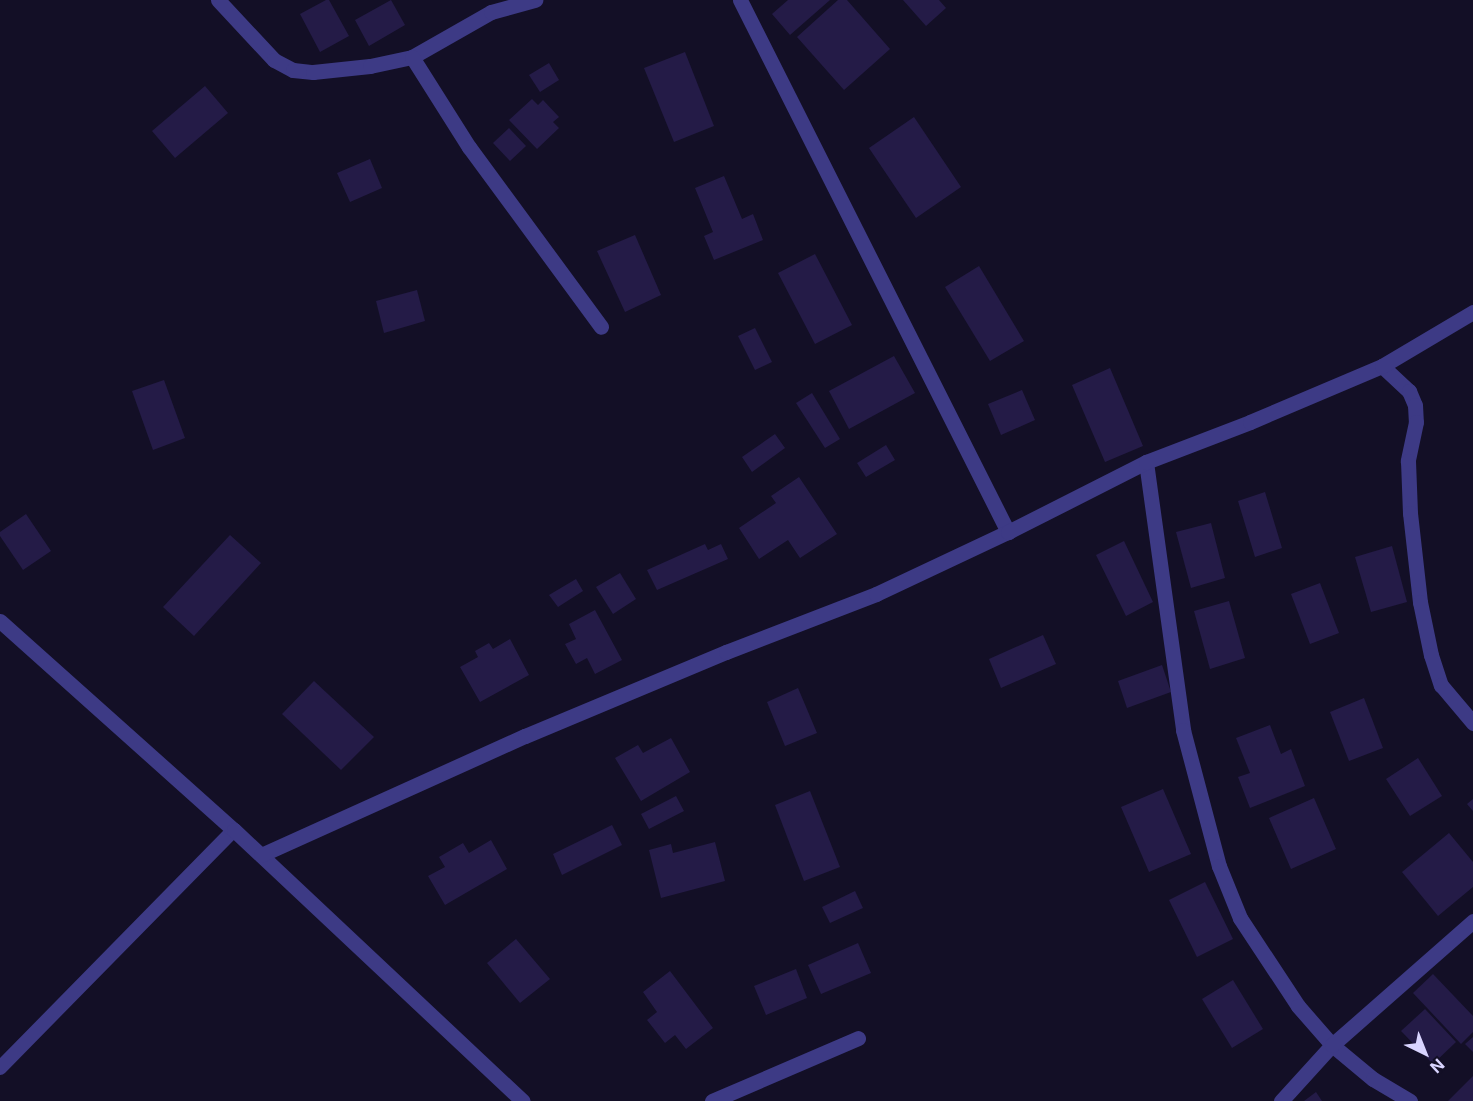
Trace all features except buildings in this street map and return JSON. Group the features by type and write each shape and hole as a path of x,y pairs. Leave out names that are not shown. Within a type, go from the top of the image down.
{"street":[{"path":"218,0 274,60 293,70 313,72 370,66 412,57 491,12 535,0"},
{"path":"740,0 1008,532"},
{"path":"412,57 469,147 601,327"},
{"path":"261,855 525,736 726,652 876,594 1008,532 1146,462 1382,366 1473,312"},
{"path":"1382,366 1409,391 1415,405 1416,422 1408,461 1410,513 1420,602 1431,655 1441,685 1473,723"},
{"path":"1146,462 1183,730 1219,866 1240,918 1298,1006 1332,1045 1373,1079 1410,1101"},
{"path":"0,621 234,830 523,1101"},
{"path":"1281,1101 1332,1045 1473,921"},
{"path":"712,1101 858,1038"}],"lane":[{"path":"0,1068 234,830"}]}
